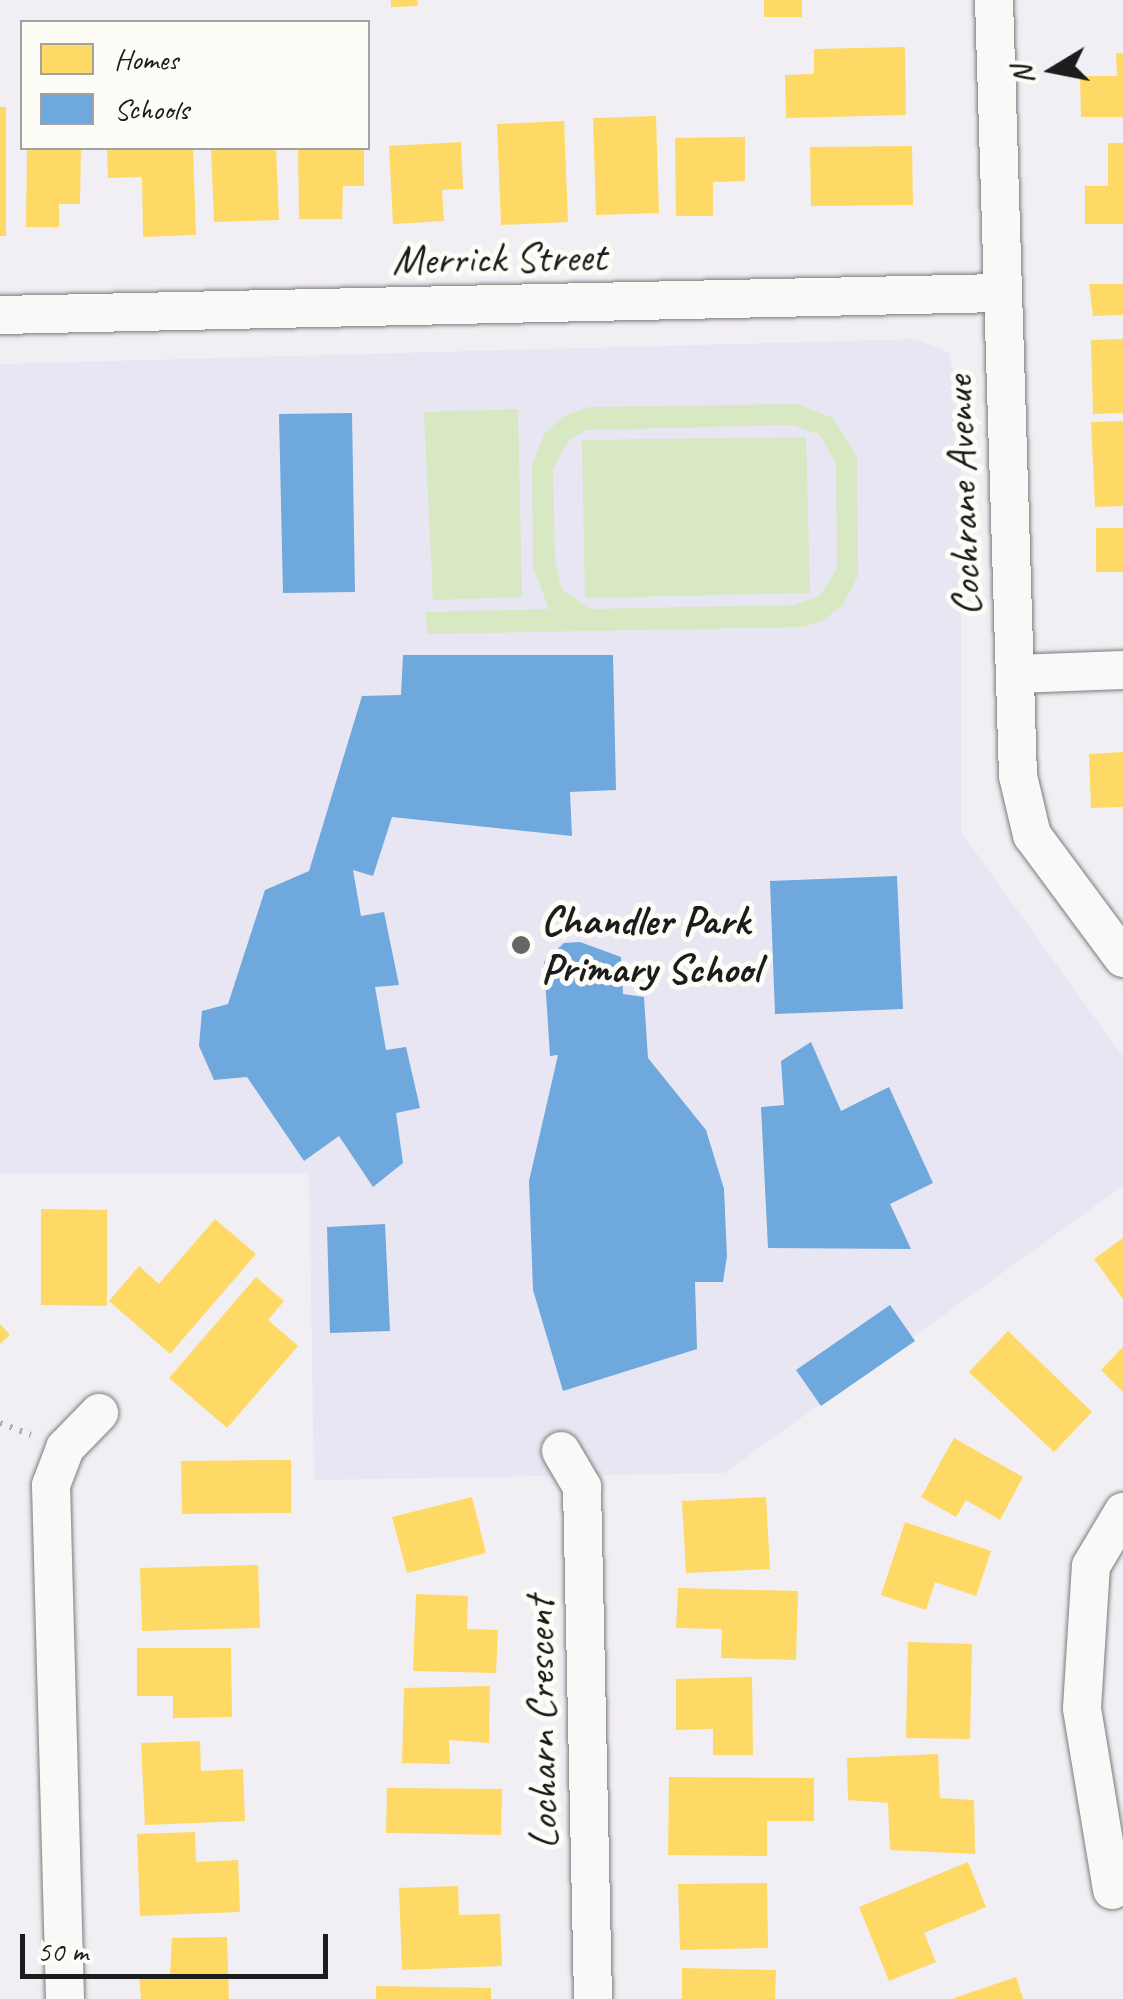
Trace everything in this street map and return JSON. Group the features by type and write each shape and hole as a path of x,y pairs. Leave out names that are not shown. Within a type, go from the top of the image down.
{"street":[{"name":"Cochrane Avenue","path":"994,0 1000,293 1018,776 1032,834 1123,958"},
{"name":"Merrick Street","path":"0,316 1000,293"},
{"path":"1015,674 1123,670"},
{"path":"65,1999 52,1485 65,1448 99,1412"},
{"name":"Locharn Crescent","path":"561,1451 582,1487 593,1999"},
{"path":"1112,1890 1082,1708 1091,1566 1123,1512"}],"shaded area":[{"name":"Chandler Park Primary School","path":"915,339 948,352 961,396 961,832 1123,1057 1123,1186 724,1473 314,1480 309,1173 0,1174 0,364"}],"green space":[{"path":"797,404 833,418 857,457 858,576 842,606 822,621 803,627 427,634 426,612 549,609 533,567 532,465 545,433 564,416 589,407","holes":["791,425 819,434 836,464 837,569 820,596 794,605 590,609 562,589 555,562 553,469 569,440 587,430"]},
{"path":"518,409 522,597 433,600 424,412"},
{"path":"806,437 810,593 585,598 582,440"}],"building: Homes":[{"path":"391,0 417,0 418,6 391,7"},
{"path":"764,0 802,0 802,17 764,17"},
{"path":"905,47 906,115 786,118 785,75 814,74 814,49"},
{"path":"1116,53 1123,53 1123,117 1081,117 1080,76 1117,76"},
{"path":"0,107 6,107 6,236 0,236"},
{"path":"656,116 659,213 596,215 593,118"},
{"path":"564,121 568,222 501,225 497,124"},
{"path":"745,137 745,181 713,182 713,216 676,216 675,138"},
{"path":"461,142 463,189 442,190 444,221 393,224 389,146"},
{"path":"1108,143 1123,143 1123,224 1085,224 1085,186 1108,186"},
{"path":"912,146 913,205 811,206 810,147"},
{"path":"27,150 81,150 80,204 59,204 59,227 26,227"},
{"path":"107,150 193,150 196,235 143,237 142,177 108,178"},
{"path":"211,150 276,150 279,220 214,222"},
{"path":"298,150 364,150 364,186 343,186 342,219 299,219"},
{"path":"1089,284 1123,284 1123,315 1093,316"},
{"path":"1123,339 1123,413 1093,414 1091,340"},
{"path":"1123,421 1123,506 1095,507 1091,422"},
{"path":"1096,528 1123,528 1123,572 1096,572"},
{"path":"1123,752 1123,807 1091,808 1089,754"},
{"path":"41,1209 107,1210 107,1306 41,1305"},
{"path":"215,1219 256,1254 170,1354 109,1301 139,1266 159,1284"},
{"path":"1123,1238 1123,1299 1094,1259"},
{"path":"256,1277 284,1301 268,1320 298,1346 227,1428 169,1378"},
{"path":"0,1324 10,1335 0,1344"},
{"path":"1008,1331 1092,1412 1054,1452 969,1372"},
{"path":"1123,1347 1123,1392 1101,1370"},
{"path":"954,1438 1023,1477 1000,1520 966,1500 956,1517 921,1497"},
{"path":"291,1460 291,1513 182,1514 181,1461"},
{"path":"472,1497 486,1553 407,1573 392,1517"},
{"path":"766,1497 770,1569 686,1573 682,1501"},
{"path":"905,1522 991,1551 976,1596 935,1582 926,1610 881,1595"},
{"path":"258,1565 260,1628 142,1631 140,1568"},
{"path":"678,1588 798,1591 796,1660 721,1658 722,1629 676,1628"},
{"path":"416,1594 468,1596 467,1629 498,1630 496,1673 413,1671"},
{"path":"908,1642 972,1644 970,1739 906,1738"},
{"path":"137,1648 231,1648 232,1717 173,1718 173,1696 137,1696"},
{"path":"752,1677 753,1755 713,1755 713,1729 676,1730 676,1679"},
{"path":"490,1686 489,1743 449,1740 450,1764 402,1763 404,1688"},
{"path":"200,1741 201,1771 243,1769 245,1821 145,1825 141,1743"},
{"path":"938,1754 940,1798 974,1800 975,1854 890,1850 888,1803 848,1800 847,1758"},
{"path":"669,1777 814,1778 814,1821 767,1821 767,1856 668,1855"},
{"path":"387,1788 502,1789 501,1835 386,1833"},
{"path":"195,1832 196,1862 238,1860 240,1912 140,1916 137,1834"},
{"path":"968,1862 986,1907 924,1933 936,1962 889,1981 859,1907"},
{"path":"767,1883 768,1948 680,1950 678,1884"},
{"path":"458,1886 459,1915 500,1914 502,1966 402,1970 399,1888"},
{"path":"227,1937 229,1999 141,1999 139,1977 170,1974 172,1938"},
{"path":"682,1968 776,1970 775,1999 682,1999"},
{"path":"1016,1977 1023,1999 954,1999 954,1998"},
{"path":"376,1986 491,1988 491,1999 376,1999"}],"building: Schools":[{"path":"352,413 355,592 283,593 279,414"},
{"path":"403,655 613,655 616,790 570,792 572,836 392,817 373,876 353,870 361,916 384,912 399,985 375,987 386,1050 406,1047 420,1108 396,1113 403,1163 373,1187 339,1136 304,1161 247,1077 214,1080 199,1046 202,1011 228,1004 265,890 309,871 362,696 401,695"},
{"path":"897,876 903,1009 775,1014 770,881"},
{"path":"580,942 621,957 623,994 644,997 648,1058 706,1130 724,1189 727,1256 723,1282 695,1282 697,1349 563,1391 533,1290 529,1181 558,1055 550,1056 544,962 564,943"},
{"path":"811,1042 841,1111 889,1087 933,1183 890,1204 911,1249 768,1248 761,1107 784,1105 781,1061"},
{"path":"385,1224 390,1331 330,1333 327,1227"},
{"path":"890,1305 915,1341 821,1406 796,1370"}],"place":[{"name":"Chandler Park Primary School","path":"521,945"}]}
